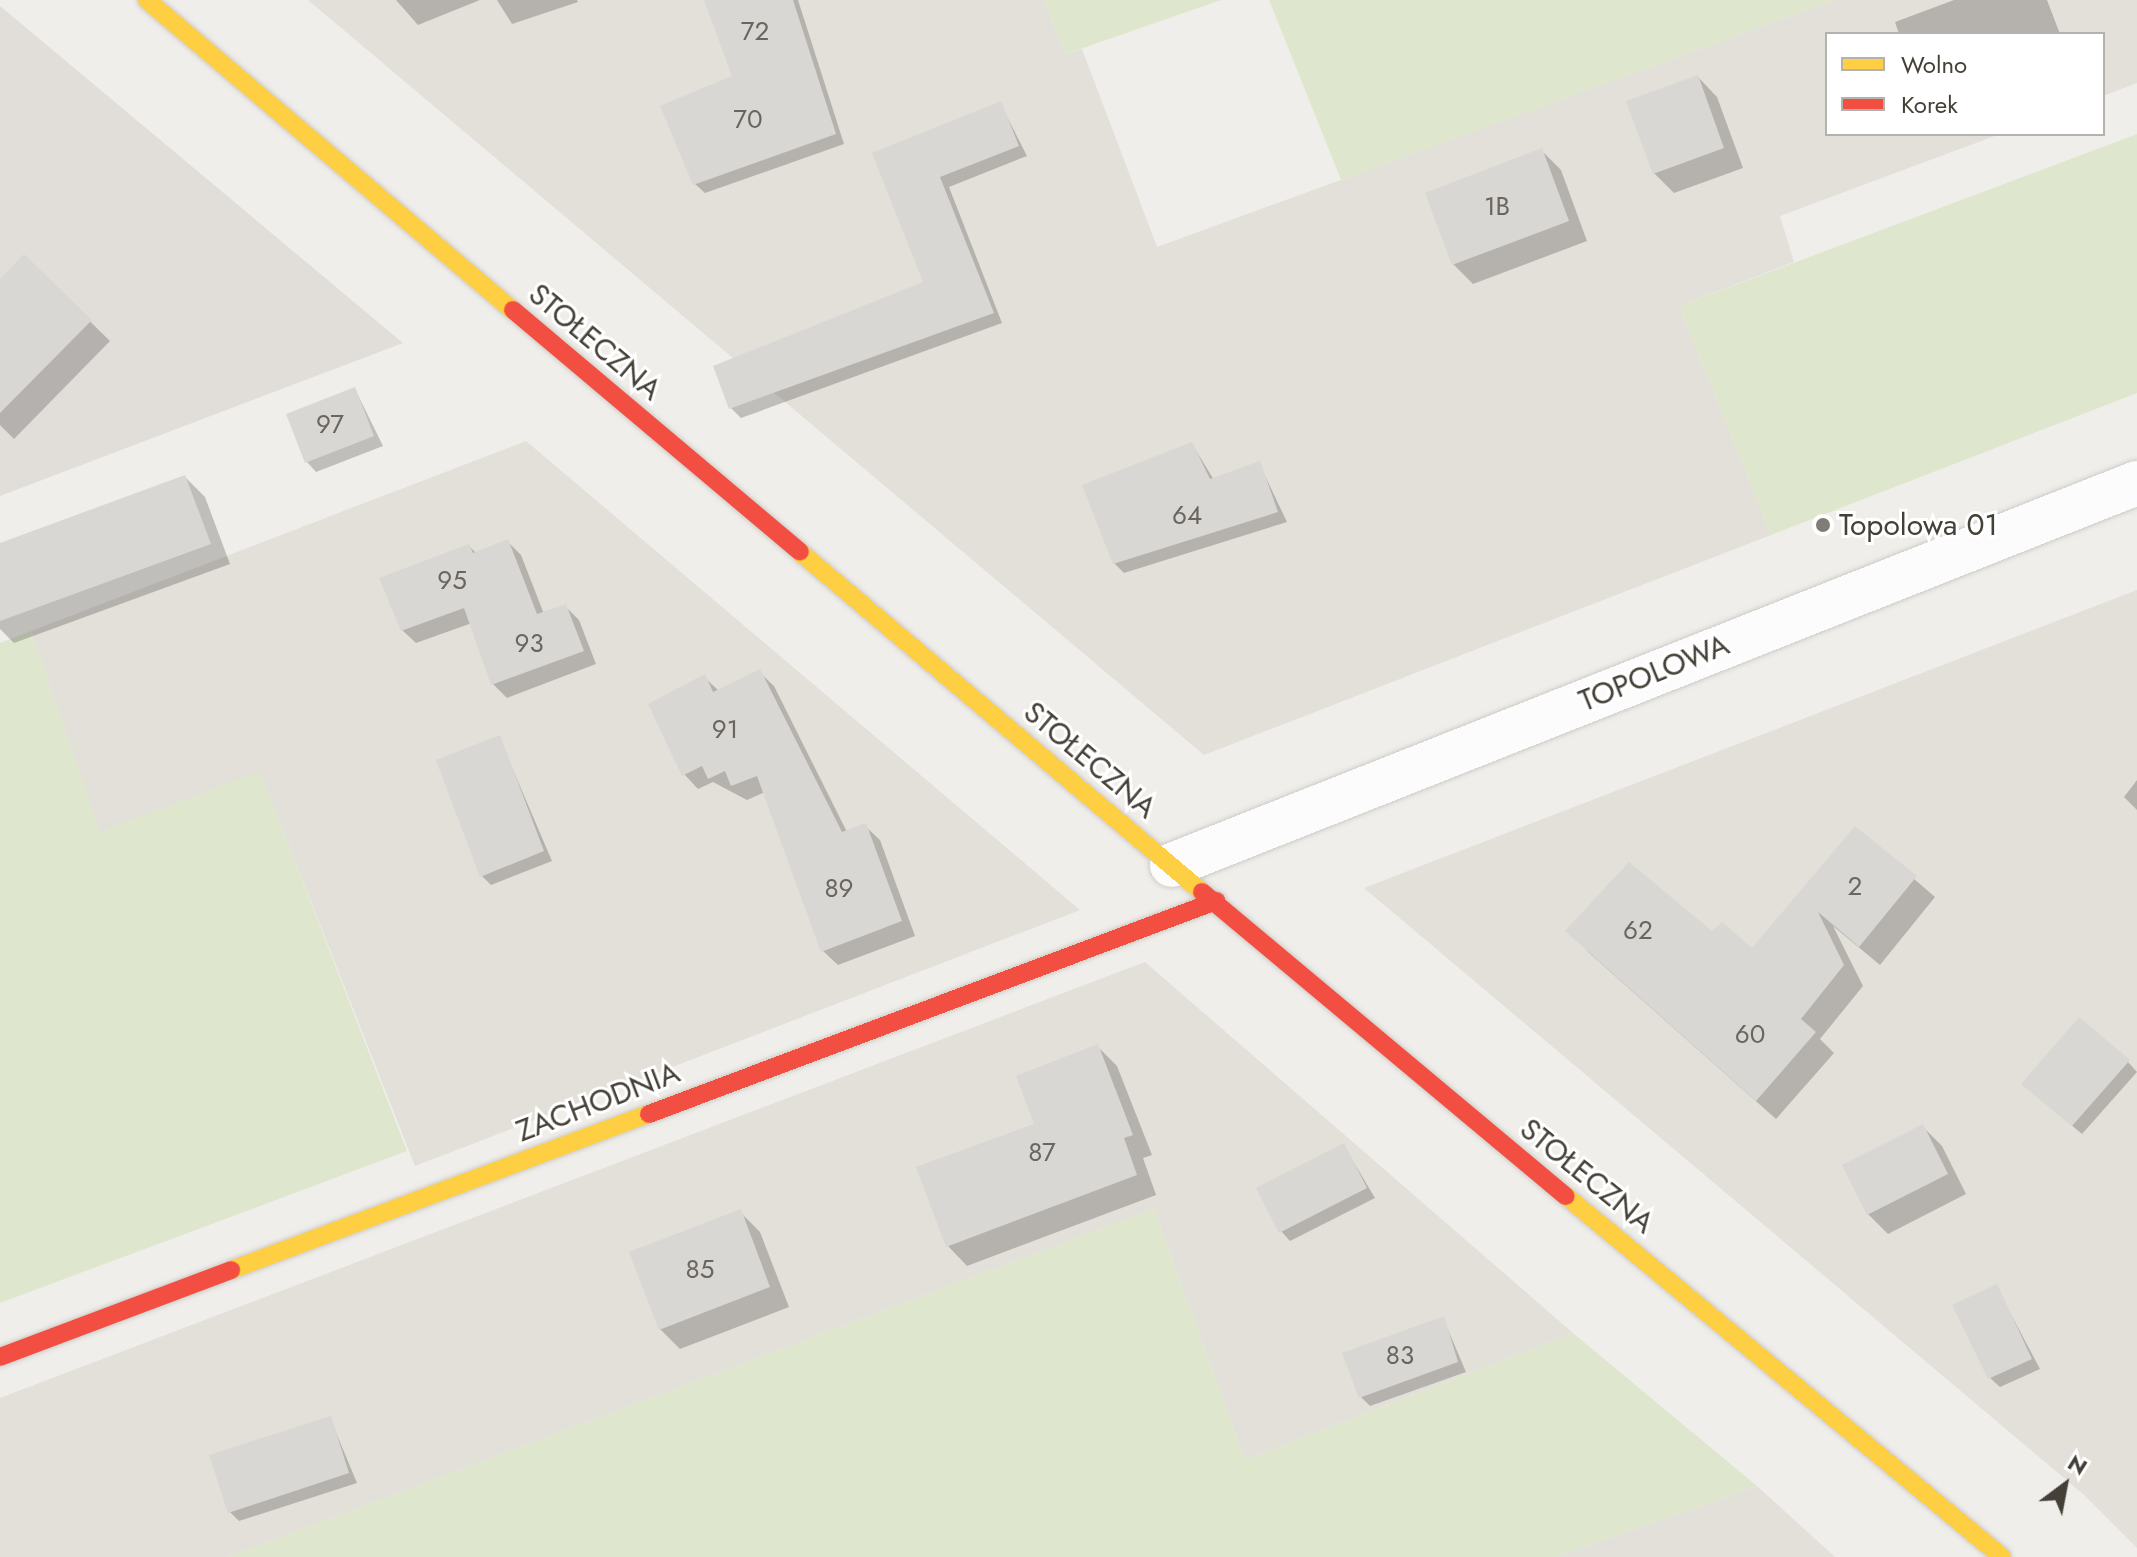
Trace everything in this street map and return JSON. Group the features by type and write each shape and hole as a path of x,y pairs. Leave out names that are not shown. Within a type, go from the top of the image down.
{"main road":[{"name":"STOŁECZNA","path":"147,0 1172,865 2002,1557"},
{"name":"ZACHODNIA","path":"0,1357 1216,901"}],"street":[{"name":"TOPOLOWA","path":"1172,865 2137,483"}],"shaded area":[{"path":"308,0 1043,0 1066,54 1082,49 1157,247 1834,0 2137,0 2137,83 2105,95 2105,32 1825,32 1825,136 1995,136 1780,216 1794,262 1679,306 1771,535 1204,755"},
{"path":"0,6 403,343 0,496"},
{"path":"526,441 1080,910 415,1166 260,772 100,833 31,631"},
{"path":"2137,590 2137,1548 2083,1494 1364,888"},
{"path":"1145,962 1573,1333 1245,1460 1154,1209 228,1557 0,1557 0,1398"},
{"path":"1757,1486 1835,1557 1556,1557"}],"green space":[{"path":"1043,0 1221,0 1066,54"},
{"path":"1269,0 1834,0 1341,180"},
{"path":"2137,134 2137,393 1771,535 1679,306"},
{"path":"31,631 100,832 260,771 407,1151 0,1303 0,643"},
{"path":"1154,1209 1245,1460 1573,1333 1757,1486 1556,1557 228,1557"}],"building":[{"path":"704,0 793,0 836,134 693,185 660,106 732,76"},
{"path":"1698,75 1724,148 1653,174 1626,101"},
{"path":"1001,101 1019,146 940,177 994,313 729,409 713,366 923,282 872,153"},
{"path":"1542,148 1569,221 1452,265 1425,193"},
{"path":"24,254 92,320 0,413 0,279"},
{"path":"355,387 374,436 305,463 286,414"},
{"path":"1192,442 1210,479 1260,461 1278,512 1113,564 1082,485"},
{"path":"185,475 211,544 0,621 0,543"},
{"path":"508,539 537,614 566,604 584,651 491,685 464,608 401,631 379,578 469,544 473,553"},
{"path":"760,669 842,832 866,823 902,921 821,952 757,776 731,786 725,771 708,779 702,766 682,776 648,704 705,674 713,692"},
{"path":"500,735 544,851 480,877 436,760"},
{"path":"1855,826 1917,876 1859,947 1818,912 1844,965 1801,1019 1816,1032 1756,1101 1565,931 1629,862 1712,931 1722,922 1752,948"},
{"path":"2079,1017 2130,1060 2072,1126 2021,1084"},
{"path":"1098,1044 1133,1135 1124,1138 1137,1175 946,1247 916,1167 1034,1124 1016,1076"},
{"path":"1923,1124 1948,1174 1867,1215 1842,1165"},
{"path":"1344,1143 1367,1188 1279,1233 1256,1188"},
{"path":"741,1209 770,1287 659,1330 629,1252"},
{"path":"1997,1284 2032,1359 1988,1379 1952,1305"},
{"path":"1444,1316 1458,1362 1359,1398 1342,1353"},
{"path":"331,1416 349,1473 228,1513 209,1455"}],"traffic: slow":[{"path":"147,0 513,310"},
{"path":"800,552 1202,892"},
{"path":"231,1270 649,1114"},
{"path":"1566,1196 2002,1557"}],"traffic: jam":[{"path":"513,310 800,552"},
{"path":"1202,892 1566,1196"},
{"path":"649,1114 1216,901"},
{"path":"0,1357 231,1270"}],"place":[{"name":"Topolowa 01","path":"1823,525"}]}
